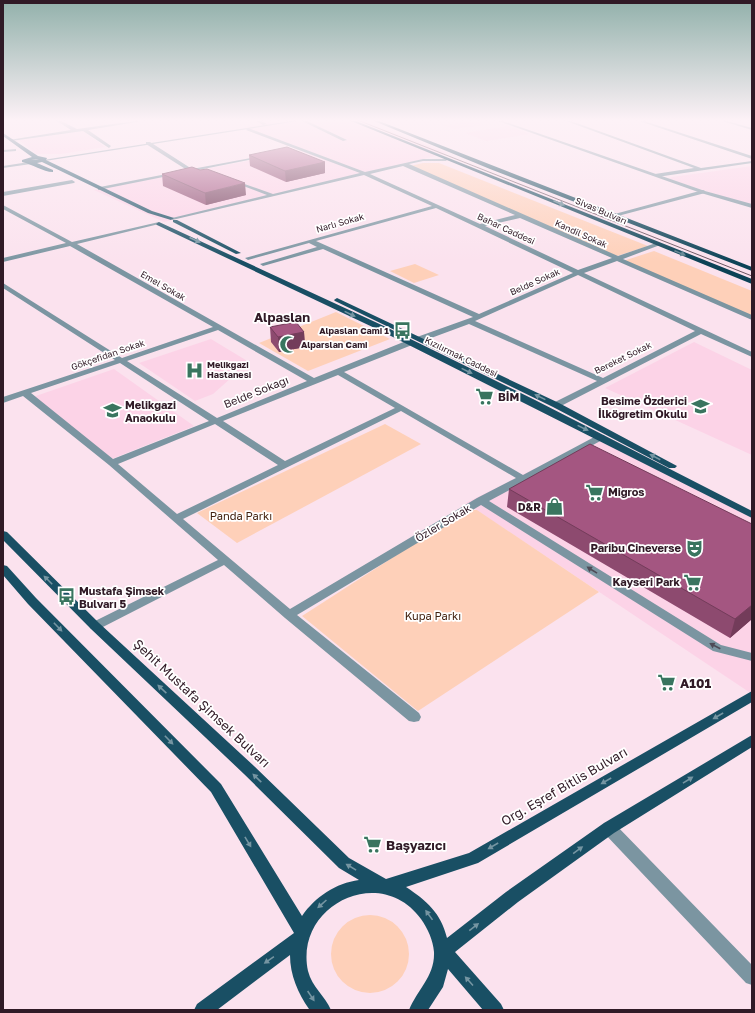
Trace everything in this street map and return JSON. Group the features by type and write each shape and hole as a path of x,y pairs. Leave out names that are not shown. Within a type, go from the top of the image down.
{"highway":[{"path":"470,168 498,178"},
{"name":"Sivas Bulvarı","path":"474,168 752,282"},
{"name":"Sivas Bulvarı","path":"494,168 752,269"},
{"path":"495,168 504,172"}],"main road":[{"name":"Kızılırmak Caddesi","path":"43,168 142,214 157,223 250,265 601,437 752,515"},
{"name":"Kızılırmak Caddesi","path":"59,168 150,212 173,220 248,258 556,405 752,508"},
{"path":"157,223 170,224 173,220"},
{"name":"Şehit Mustafa Şimsek Bulvarı","path":"3,534 95,626 249,770 344,863 385,887"},
{"path":"3,568 32,601 216,788 302,936"},
{"name":"Org. Eşref Bitlis Bulvarı","path":"385,887 472,858 752,696"},
{"path":"443,951 512,897 609,828 752,740"},
{"path":"322,1010 312,999 299,970 298,954 302,936 315,911 327,900 340,892 369,886 385,887 400,892 413,899 424,909 434,922 440,936 443,951 442,967 438,983 430,997 418,1010"},
{"path":"203,1010 302,936"},
{"path":"443,951 495,1010"}],"street":[{"path":"188,168 192,171"},
{"path":"100,189 206,168"},
{"name":"Bahar Caddesi","path":"352,168 437,206 752,355"},
{"path":"173,220 385,168"},
{"name":"Kandil Sokak","path":"414,168 752,318"},
{"path":"638,168 703,192 752,206"},
{"path":"657,175 705,168"},
{"path":"202,169 216,174"},
{"path":"223,177 271,196"},
{"path":"341,179 380,180"},
{"path":"3,194 72,182"},
{"path":"614,215 703,192"},
{"name":"Narlı Sokak","path":"248,258 437,206"},
{"name":"Emel Sokak","path":"3,207 72,244 313,381"},
{"path":"479,226 520,216"},
{"path":"3,260 157,223"},
{"path":"310,241 479,317"},
{"name":"Belde Sokak","path":"420,340 470,321 577,272 658,244"},
{"path":"263,264 323,247"},
{"path":"3,285 285,465"},
{"path":"470,321 602,380"},
{"name":"Gökçefidan Sokak","path":"4,399 218,328"},
{"name":"Bereket Sokak","path":"556,405 602,380 701,331"},
{"name":"Belde Sokağı","path":"112,463 409,343"},
{"path":"337,372 524,479"},
{"path":"25,393 112,463 289,615 414,716"},
{"path":"177,518 401,408"},
{"name":"Özler Sokak","path":"289,615 481,500 524,479 601,437"},
{"path":"577,450 591,457"},
{"path":"481,500 717,648 752,657"},
{"path":"95,626 226,560"},
{"path":"609,828 752,977"}],"shaded area":[{"path":"209,168 385,168 164,222 94,190"},
{"path":"735,168 752,168 752,206 669,179 672,177"},
{"name":"Melikgazi Hastanesi","path":"211,339 249,362 213,394 195,401 139,363"},
{"name":"Besime Özderici İlköğretim Okulu","path":"694,342 752,370 752,455 605,388"},
{"name":"Melikgazi Anaokulu","path":"114,369 194,426 109,460 33,397"},
{"path":"596,438 752,512 752,694 466,503"}],"green space":[{"path":"415,168 452,168 648,246 617,256"},
{"path":"654,251 752,291 752,316 623,261"},
{"path":"415,264 439,275 414,283 390,271"},
{"path":"336,312 390,339 308,371 259,343"},
{"name":"Panda Parkı","path":"385,424 421,444 237,543 197,513"},
{"name":"Kupa Parkı","path":"472,510 477,510 599,592 418,711 302,616 423,538"},
{"path":"370,915 385,918 397,927 406,939 409,954 406,969 397,981 385,990 370,993 355,990 343,981 334,969 331,954 334,939 343,927 355,918"}],"building":[{"path":"187,168 200,170 207,169 245,183 205,193 162,174"},
{"path":"279,168 297,168 285,171"},
{"path":"296,322 304,332 278,337 270,327"},
{"name":"Kayseri Park","path":"590,444 752,524 752,605 735,619 509,489"}],"tram line":[{"path":"480,168 752,276"}],"place":[{"name":"Alpaslan Cami 1","path":"402,331"},
{"name":"Alparslan Cami","path":"288,345"},
{"name":"Melikgazi Hastanesi","path":"194,370"},
{"name":"BİM","path":"485,397"},
{"name":"Besime Özderici İlköğretim Okulu","path":"700,407"},
{"name":"Melikgazi Anaokulu","path":"112,411"},
{"name":"Migros","path":"595,492"},
{"name":"D&R","path":"554,507"},
{"name":"Paribu Cineverse","path":"694,548"},
{"name":"Kayseri Park","path":"693,582"},
{"name":"Mustafa Şimsek Bulvarı 5","path":"66,597"},
{"name":"A101","path":"667,683"},
{"name":"Başyazıcı","path":"373,845"}],"district":[{"name":"Alpaslan","path":"282,317"}]}
